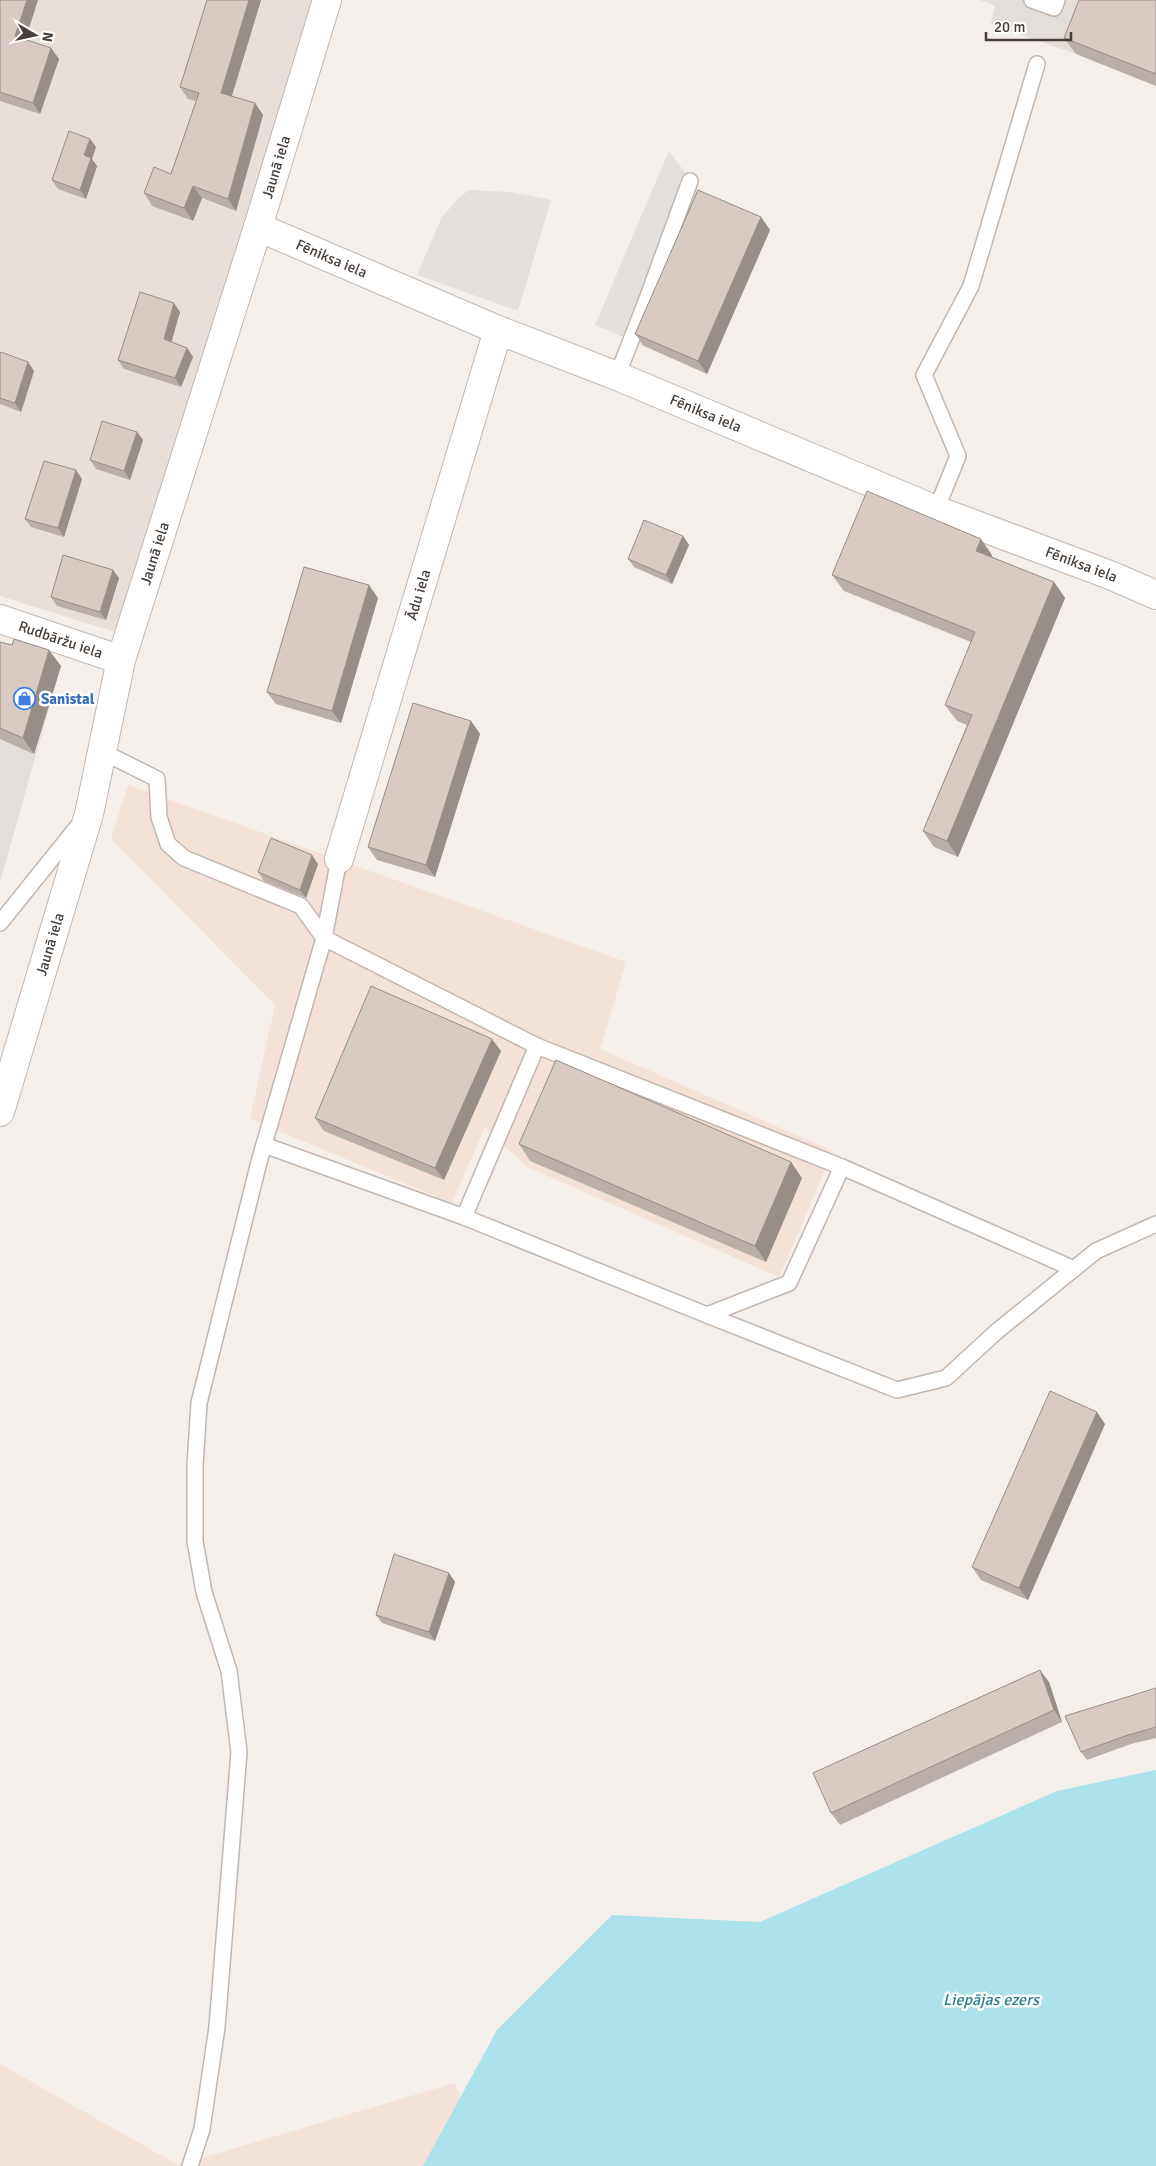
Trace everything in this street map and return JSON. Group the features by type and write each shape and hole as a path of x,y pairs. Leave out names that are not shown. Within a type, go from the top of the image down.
{"street":[{"name":"Jaunā iela","path":"0,1112 89,814 122,660 327,0"},
{"name":"Fēniksa iela","path":"258,227 498,330 616,376 936,510 1110,575 1156,596"},
{"name":"Ādu iela","path":"339,859 498,330"},
{"name":"Rudbāržu iela","path":"0,619 122,660"}],"lane":[{"path":"1032,0 1054,8 1057,0"},
{"path":"936,510 958,456 924,375 970,286 1037,64"},
{"path":"616,376 690,181"},
{"path":"101,751 157,779 159,817 168,844 184,858 301,906 324,938 537,1046 842,1167 1074,1269"},
{"path":"0,923 89,814"},
{"path":"190,2166 202,2129 217,2027 239,1752 229,1671 204,1592 195,1541 194,1466 199,1403 264,1144 324,938 339,859"},
{"path":"464,1217 537,1046"},
{"path":"264,1144 464,1217 897,1390 946,1378 996,1332 1096,1251 1156,1224"},
{"path":"708,1315 789,1283 842,1167"}],"shaded area":[{"path":"0,0 313,0 118,633 0,596"},
{"path":"980,0 1156,0 1076,54 991,24 995,6"},
{"path":"669,151 707,202 644,346 595,325"},
{"path":"469,190 511,192 551,200 518,311 417,275 442,217"},
{"path":"0,647 61,666 0,882"},
{"path":"128,785 626,962 600,1049 833,1151 779,1277 527,1167 485,1127 452,1203 250,1119 275,1005 111,839"},
{"path":"0,2064 178,2165 455,2083 467,2114 434,2166 0,2166"}],"water":[{"name":"Liepājas ezers","path":"1156,1770 1156,2166 423,2166 497,2030 612,1915 760,1922 1057,1791"}],"building":[{"path":"0,0 27,0 15,36 51,48 33,103 0,92"},
{"path":"207,0 249,0 221,93 255,103 228,199 193,186 184,208 144,193 154,167 171,174 199,93 180,87"},
{"path":"1079,0 1156,0 1156,74 1064,38"},
{"path":"69,131 90,139 84,155 91,158 80,190 52,180"},
{"path":"698,190 761,217 698,361 635,334"},
{"path":"140,292 174,303 164,339 187,348 175,378 118,360"},
{"path":"1,352 28,362 15,403 0,398"},
{"path":"102,421 137,432 124,471 90,460"},
{"path":"44,461 76,470 58,528 25,519"},
{"path":"867,491 981,539 976,551 1054,582 947,841 923,831 972,715 945,705 975,632 832,575"},
{"path":"644,520 683,536 666,575 628,559"},
{"path":"63,555 113,570 100,612 51,597"},
{"path":"304,567 369,585 332,711 267,692"},
{"name":"Sanistal","path":"14,639 49,650 23,738 0,728 0,642 12,645"},
{"path":"413,703 471,721 426,865 368,847"},
{"path":"271,838 312,855 300,890 258,872"},
{"path":"371,986 492,1039 435,1168 315,1118"},
{"path":"556,1060 791,1162 755,1246 519,1144"},
{"path":"1050,1391 1097,1412 1019,1588 972,1567"},
{"path":"394,1554 449,1573 429,1632 376,1615"},
{"path":"1040,1670 1054,1710 831,1813 813,1773"},
{"path":"1156,1688 1156,1727 1081,1752 1065,1716"}],"place":[{"name":"Sanistal","path":"25,699"}]}
